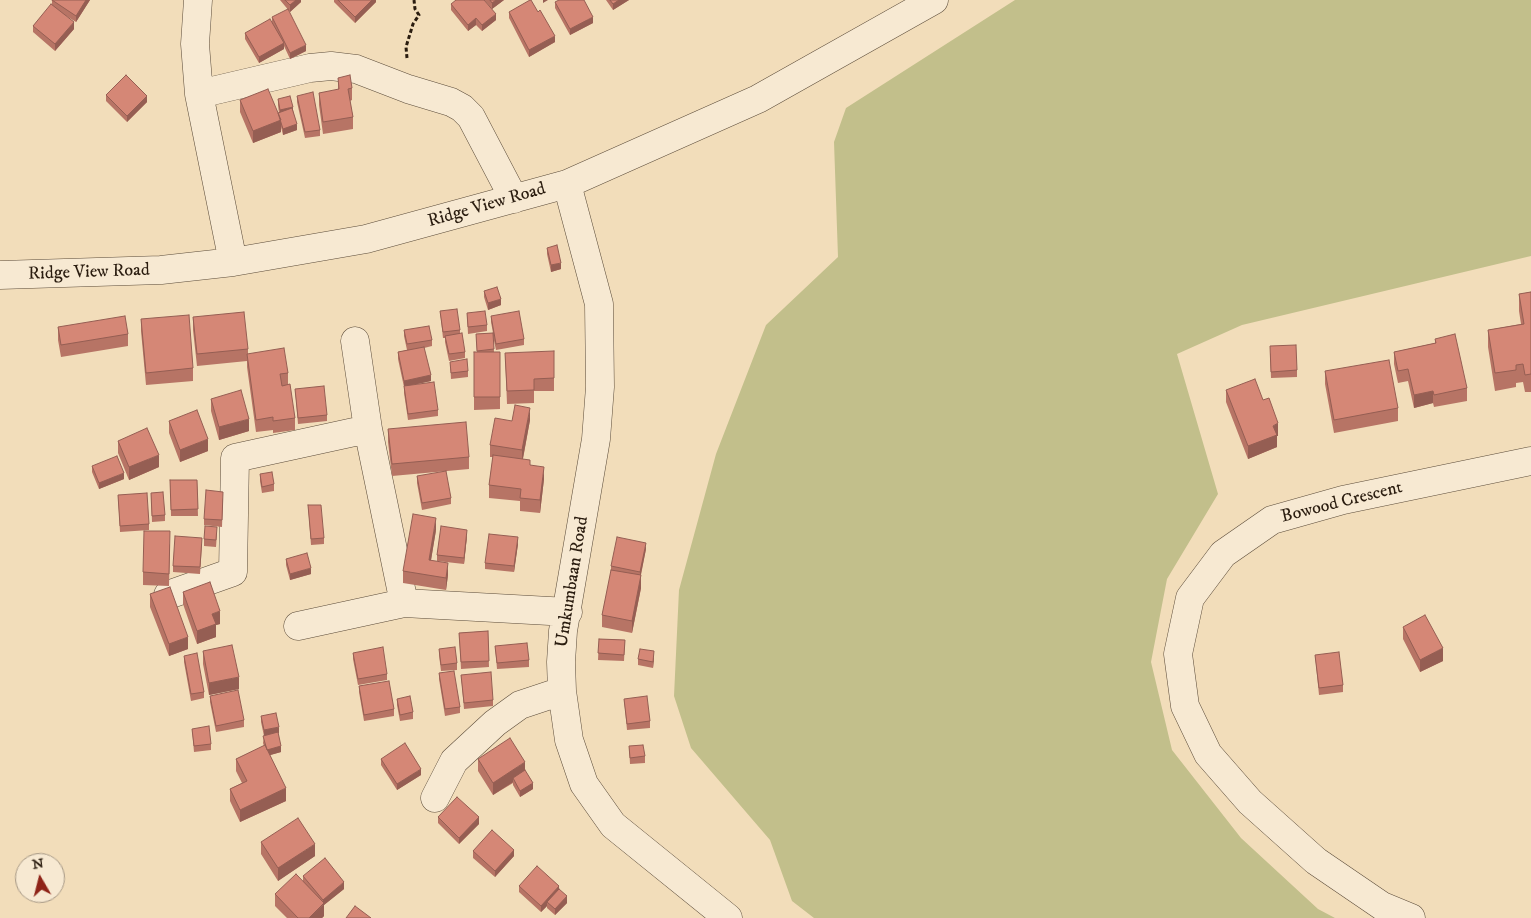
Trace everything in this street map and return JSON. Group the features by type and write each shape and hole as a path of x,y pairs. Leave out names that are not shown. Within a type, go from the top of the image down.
{"street":[{"path":"198,0 195,44 199,94 233,262"},
{"name":"Ridge View Road","path":"4,275 161,270 233,262 366,239 568,184 758,99 934,0"},
{"path":"199,94 310,68 331,66 356,69 408,89 451,102 472,117 514,199"},
{"name":"Umkumbaan Road","path":"568,184 599,304 600,387 596,439 568,612 563,631 562,691 569,740 584,784 612,824 728,918"},
{"path":"355,341 368,429 404,603"},
{"path":"168,596 233,572 235,458 368,429"},
{"name":"Bowood Crescent","path":"1411,918 1382,906 1316,861 1250,802 1208,754 1185,706 1178,654 1190,598 1223,554 1272,520 1343,500 1531,461"},
{"path":"298,626 404,603 568,612"},
{"path":"435,798 454,761 495,722 520,705 562,691"}],"path":[{"path":"408,89 406,47 413,24 419,15 415,9 414,0"}],"shaded area":[{"path":"1015,0 1531,0 1531,256 1242,325 1177,354 1218,494 1167,579 1151,662 1172,750 1241,838 1318,909 1335,918 814,918 792,901 770,840 691,748 674,696 679,590 716,454 766,325 838,257 834,142 846,108"}],"building":[{"path":"52,0 86,0 76,16"},
{"path":"285,0 296,0 290,5"},
{"path":"338,0 372,0 355,17"},
{"path":"456,0 484,0 496,14 482,25 476,18 468,25 451,4"},
{"path":"530,0 538,12 540,10 555,36 529,50 509,12"},
{"path":"559,0 584,0 593,17 570,29 555,2"},
{"path":"610,0 619,0 613,4"},
{"path":"51,4 74,22 55,44 33,26"},
{"path":"288,9 306,45 290,53 272,17"},
{"path":"270,19 284,43 259,57 245,33"},
{"path":"126,75 147,96 127,116 106,95"},
{"path":"350,75 352,88 348,89 353,117 323,122 319,93 339,89 338,78"},
{"path":"268,89 281,120 253,131 240,100"},
{"path":"313,92 320,130 305,132 297,96"},
{"path":"290,96 293,107 280,110 278,99"},
{"path":"292,108 297,124 283,129 278,113"},
{"path":"557,245 561,263 551,265 547,248"},
{"path":"497,287 501,299 488,303 484,291"},
{"path":"1531,292 1531,374 1525,375 1523,364 1516,365 1516,370 1495,373 1488,330 1524,324 1519,294"},
{"path":"457,309 460,330 443,332 440,311"},
{"path":"485,311 487,325 468,327 467,313"},
{"path":"519,311 524,339 496,344 491,316"},
{"path":"244,312 248,349 197,354 193,317"},
{"path":"189,315 193,368 146,373 141,319"},
{"path":"125,316 128,334 61,345 58,327"},
{"path":"429,326 432,340 407,344 404,330"},
{"path":"462,333 465,352 449,354 445,336"},
{"path":"493,333 494,349 477,351 476,334"},
{"path":"1455,334 1467,388 1434,395 1433,391 1414,395 1408,369 1398,371 1394,352 1436,343 1435,339"},
{"path":"1296,345 1297,370 1271,372 1270,346"},
{"path":"424,347 431,375 404,381 398,352"},
{"path":"284,348 288,373 280,374 282,386 290,384 295,418 273,421 273,417 256,420 247,354"},
{"path":"554,351 554,378 534,379 534,390 507,391 505,353"},
{"path":"474,352 500,352 500,397 474,397"},
{"path":"467,359 468,371 451,373 450,362"},
{"path":"1389,360 1398,408 1334,420 1325,371"},
{"path":"1255,379 1263,400 1269,398 1278,423 1273,426 1277,435 1248,446 1226,390"},
{"path":"434,382 438,410 408,414 404,386"},
{"path":"324,386 327,415 298,418 295,389"},
{"path":"241,390 249,419 219,427 211,399"},
{"path":"515,405 530,408 522,450 490,445 495,418 512,421"},
{"path":"197,410 208,439 180,450 169,421"},
{"path":"466,422 469,457 392,464 388,429"},
{"path":"147,428 159,455 129,467 118,441"},
{"path":"493,455 530,460 530,465 544,467 540,500 520,498 521,489 489,485"},
{"path":"117,456 124,473 99,483 92,466"},
{"path":"446,471 451,498 422,503 417,476"},
{"path":"272,472 274,484 262,487 260,474"},
{"path":"170,480 197,480 198,509 171,510"},
{"path":"206,490 223,492 222,520 204,519"},
{"path":"163,492 165,515 152,516 151,493"},
{"path":"147,493 149,524 120,526 118,495"},
{"path":"308,505 321,505 324,538 311,539"},
{"path":"413,514 436,518 429,560 448,563 446,578 403,571"},
{"path":"205,526 217,527 216,540 204,539"},
{"path":"441,526 467,530 464,558 437,555"},
{"path":"144,531 170,531 169,574 143,572"},
{"path":"489,534 518,537 514,566 485,563"},
{"path":"175,536 202,538 200,567 173,566"},
{"path":"617,537 646,543 640,572 611,566"},
{"path":"307,553 311,568 290,574 286,559"},
{"path":"611,570 641,575 632,621 602,615"},
{"path":"210,582 220,611 212,614 216,624 197,631 183,592"},
{"path":"170,587 188,637 169,644 150,594"},
{"path":"1425,615 1443,648 1420,660 1403,627"},
{"path":"488,631 489,661 461,662 459,633"},
{"path":"599,639 625,640 624,655 598,653"},
{"path":"527,643 529,660 497,663 495,646"},
{"path":"232,645 239,677 209,683 203,651"},
{"path":"383,647 387,674 358,679 353,653"},
{"path":"455,647 457,663 441,665 439,649"},
{"path":"640,649 654,651 653,662 638,659"},
{"path":"1339,652 1343,685 1319,688 1315,655"},
{"path":"197,653 204,692 191,694 184,656"},
{"path":"454,671 460,707 445,709 439,673"},
{"path":"491,672 493,700 464,703 461,675"},
{"path":"389,681 394,709 364,715 359,686"},
{"path":"238,690 244,720 216,726 210,696"},
{"path":"410,696 413,712 400,715 397,699"},
{"path":"647,696 650,721 627,724 624,699"},
{"path":"276,713 279,727 264,730 261,716"},
{"path":"209,726 211,744 194,746 192,729"},
{"path":"278,732 281,746 267,750 263,736"},
{"path":"510,738 525,762 493,783 478,759"},
{"path":"405,743 421,769 397,784 381,759"},
{"path":"265,745 286,788 240,810 230,789 247,781 236,759"},
{"path":"643,745 645,756 630,758 629,746"},
{"path":"525,770 533,783 520,791 513,778"},
{"path":"457,797 479,817 459,838 438,817"},
{"path":"298,818 315,844 278,868 261,842"},
{"path":"492,830 514,850 495,871 473,851"},
{"path":"325,858 344,882 323,900 303,876"},
{"path":"537,866 559,886 541,906 519,886"},
{"path":"296,874 324,903 309,918 298,918 275,894"},
{"path":"559,889 567,896 555,909 547,902"},
{"path":"355,906 371,918 346,918"}]}
